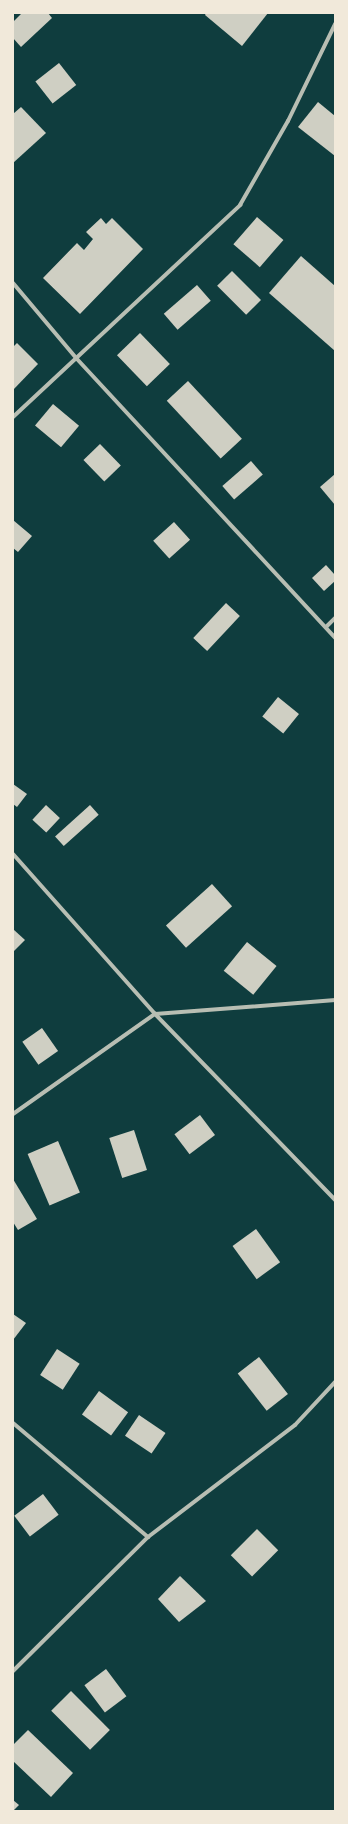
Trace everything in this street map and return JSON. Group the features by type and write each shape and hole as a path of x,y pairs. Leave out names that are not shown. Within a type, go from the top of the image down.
{"street":[{"path":"13,417 77,359 240,205 288,121 335,24"},
{"path":"13,283 77,359 335,638"},
{"path":"326,627 335,618"},
{"path":"13,854 155,1014 335,1200"},
{"path":"13,1114 155,1014 335,1000"},
{"path":"13,1671 148,1537 295,1425 335,1382"},
{"path":"13,1423 148,1537"}],"building":[{"path":"22,13 48,13 52,18 21,47 13,38 13,22"},
{"path":"206,13 268,13 242,46 205,15"},
{"path":"59,63 76,85 53,104 35,81"},
{"path":"318,102 335,116 335,156 298,127"},
{"path":"21,107 46,133 13,163 13,114"},
{"path":"257,217 283,240 260,267 233,244"},
{"path":"101,218 106,224 112,218 143,249 80,314 43,278 77,243 84,250 93,239 86,232"},
{"path":"301,256 335,286 335,351 269,293"},
{"path":"232,271 261,300 246,315 217,286"},
{"path":"197,285 211,301 178,330 164,314"},
{"path":"140,333 170,364 147,386 117,355"},
{"path":"17,343 38,364 13,390 13,347"},
{"path":"188,381 242,439 221,459 167,401"},
{"path":"53,404 79,426 61,447 35,425"},
{"path":"100,444 121,466 104,482 83,460"},
{"path":"251,461 263,475 234,500 222,486"},
{"path":"335,474 335,505 320,487"},
{"path":"13,520 32,536 18,552 13,548"},
{"path":"174,522 190,540 169,559 153,541"},
{"path":"326,565 335,575 335,581 324,591 312,578"},
{"path":"226,603 240,616 207,651 193,638"},
{"path":"278,697 299,714 283,733 262,716"},
{"path":"13,784 27,794 17,807 13,804"},
{"path":"46,805 60,818 46,833 32,820"},
{"path":"90,805 99,815 64,846 55,836"},
{"path":"212,884 232,906 186,948 166,925"},
{"path":"13,929 25,940 13,952"},
{"path":"247,942 277,966 253,995 224,971"},
{"path":"42,1028 58,1051 38,1065 22,1042"},
{"path":"200,1115 215,1135 189,1154 174,1134"},
{"path":"134,1130 147,1170 122,1178 109,1138"},
{"path":"58,1141 80,1193 50,1205 28,1154"},
{"path":"13,1179 37,1219 18,1230 13,1222"},
{"path":"256,1229 280,1262 257,1279 233,1246"},
{"path":"13,1314 26,1323 13,1340"},
{"path":"57,1349 80,1364 63,1390 40,1375"},
{"path":"259,1357 288,1394 267,1411 238,1374"},
{"path":"99,1391 128,1412 111,1436 82,1414"},
{"path":"139,1415 166,1433 152,1454 125,1436"},
{"path":"43,1494 59,1515 30,1536 14,1516"},
{"path":"257,1529 278,1550 252,1576 231,1555"},
{"path":"180,1576 206,1601 179,1622 158,1599"},
{"path":"106,1669 126,1696 105,1712 84,1685"},
{"path":"71,1691 110,1730 90,1750 51,1711"},
{"path":"28,1730 73,1773 51,1797 13,1761 13,1745"},
{"path":"13,1800 19,1805 13,1811"}]}
